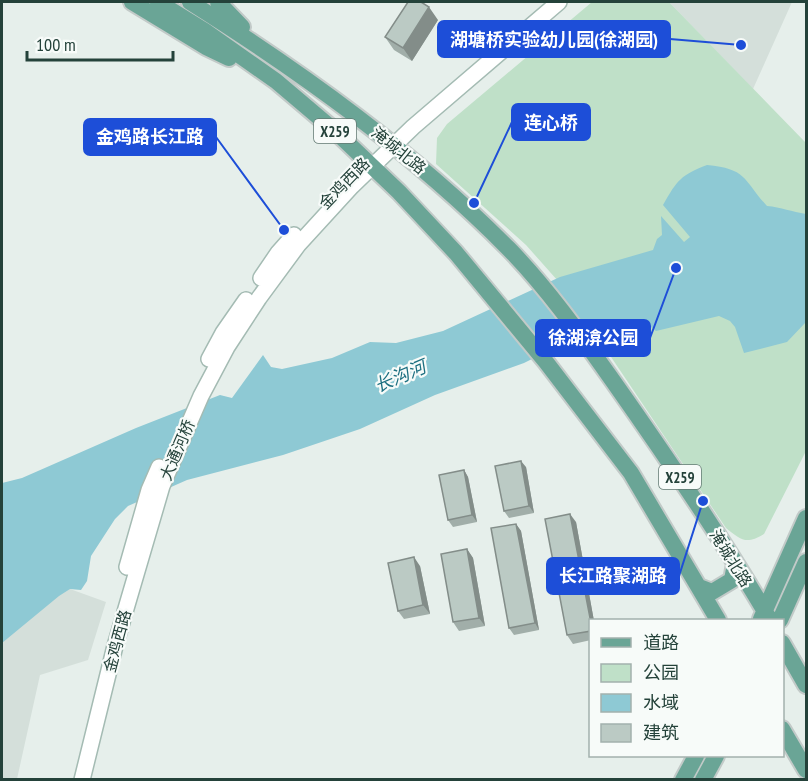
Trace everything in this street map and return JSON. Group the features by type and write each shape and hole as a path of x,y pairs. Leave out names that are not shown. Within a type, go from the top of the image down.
{"main road":[{"path":"132,2 206,47 276,81"},
{"name":"淹城北路","path":"158,2 205,31 276,81 335,131 399,192 456,253 546,363 631,473 699,587"},
{"name":"淹城北路","path":"190,2 259,45 392,142 450,192 510,250 589,348 669,460 735,564 765,617"},
{"path":"218,2 259,45"},
{"path":"765,617 807,518"},
{"path":"781,619 807,562"},
{"path":"699,587 711,592 732,580 735,564"},
{"name":"X259","path":"699,587 717,619"},
{"path":"784,645 807,685"},
{"path":"784,731 807,770"},
{"path":"683,780 695,757"},
{"path":"703,780 715,757"}],"street":[{"name":"金鸡西路","path":"195,399 223,333 278,253 344,180 368,164 392,142 425,104 543,2"},
{"name":"金鸡西路","path":"392,142 413,127 559,2"},
{"name":"大通河桥","path":"150,505 162,486 195,399"},
{"name":"金鸡西路","path":"74,780 105,646 150,505"},
{"name":"金鸡西路","path":"82,780 150,505"}],"shaded area":[{"path":"669,2 792,2 753,89"},
{"path":"2,483 70,589 106,602 88,660 40,675 17,779 2,779"}],"green space":[{"path":"592,2 669,2 806,143 806,451 764,534 753,539 744,540 726,528 566,290 526,245 436,164 437,138 447,124"}],"water":[{"name":"长沟河","path":"707,165 730,169 738,173 767,206 806,214 806,322 787,342 744,353 735,327 730,321 719,316 656,331 643,321 606,322 524,363 435,395 360,429 283,455 187,480 128,506 115,519 91,556 87,581 81,590 70,589 59,596 2,643 2,483 22,478 136,428 220,395 232,398 263,355 271,367 282,369 332,358 370,342 396,343 443,331 560,277 653,250 657,239 662,235 661,216 684,242 690,237 663,205 680,179"}],"building":[{"path":"408,2 421,2 429,7 403,48 385,37"},
{"path":"521,461 529,506 504,511 495,466"},
{"path":"464,470 472,515 448,520 439,475"},
{"path":"570,514 590,619 589,631 567,635 545,519"},
{"path":"516,524 535,623 509,628 491,528"},
{"path":"467,549 479,618 453,622 441,554"},
{"path":"414,557 423,605 398,611 388,563"}],"place":[{"name":"湖塘桥实验幼儿园(徐湖园)","path":"741,45"},
{"name":"连心桥","path":"474,203"},
{"name":"金鸡路长江路","path":"284,230"},
{"name":"徐湖渰公园","path":"676,268"},
{"name":"长江路聚湖路","path":"703,501"}]}
